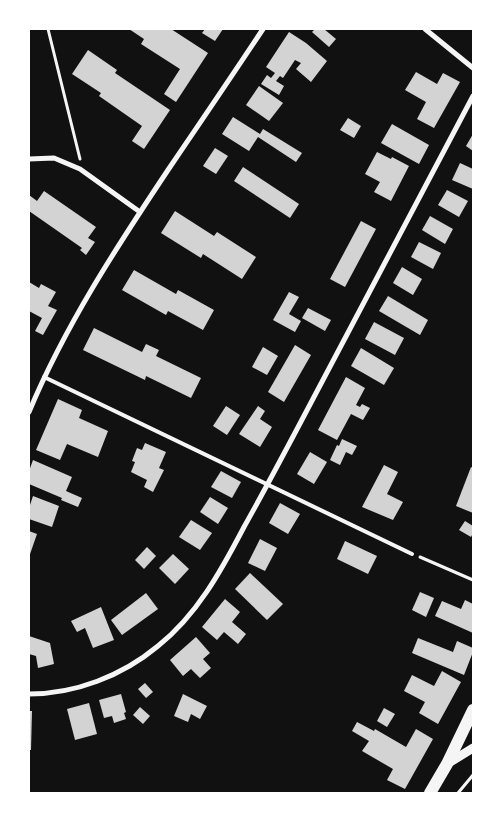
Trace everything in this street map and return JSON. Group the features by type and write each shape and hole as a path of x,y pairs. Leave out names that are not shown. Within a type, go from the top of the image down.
{"main road":[{"path":"430,793 447,764 473,710"}],"street":[{"path":"29,412 44,377 88,293 263,29"},
{"path":"425,29 473,68"},
{"path":"29,694 68,690 104,679 136,663 159,646 198,605 214,582 268,484 473,96"},
{"path":"29,159 54,158 81,169 140,212"},
{"path":"447,764 473,748"}],"lane":[{"path":"44,377 412,554"}],"path":[{"path":"48,29 80,154 81,169"},
{"path":"412,554 473,580"},
{"path":"458,793 473,775"}],"building":[{"path":"129,29 171,29 208,53 176,102 164,94 180,69 141,44 144,39"},
{"path":"205,29 223,29 215,41 202,33"},
{"path":"315,29 324,29 336,39 329,47 312,32"},
{"path":"289,32 306,43 327,61 311,82 296,69 301,63 295,60 283,78 280,76 276,81 284,86 279,95 261,84 267,75 271,78 275,73 266,67"},
{"path":"88,50 117,70 115,73 170,110 144,149 132,141 142,126 99,96 101,93 72,74"},
{"path":"416,72 437,84 443,73 460,82 434,128 417,119 426,102 405,90"},
{"path":"259,86 283,103 269,121 246,105"},
{"path":"233,117 260,134 263,129 302,153 296,162 258,137 249,151 222,134"},
{"path":"348,118 361,126 354,138 340,130"},
{"path":"392,124 429,145 419,164 381,143"},
{"path":"473,134 473,151 466,146"},
{"path":"215,148 228,156 216,174 203,166"},
{"path":"377,152 409,166 391,201 374,192 380,182 365,174"},
{"path":"460,163 473,169 473,189 452,180"},
{"path":"243,167 299,204 290,218 234,181"},
{"path":"447,190 468,201 459,217 438,205"},
{"path":"44,191 96,227 88,238 95,242 86,255 80,250 82,248 29,211 29,195 37,201"},
{"path":"175,211 214,236 217,232 256,257 242,279 203,254 201,258 161,233"},
{"path":"430,216 453,229 445,244 422,230"},
{"path":"361,221 376,229 345,287 330,279"},
{"path":"419,242 441,253 433,269 411,257"},
{"path":"402,267 422,279 413,295 393,283"},
{"path":"134,270 176,294 178,290 214,310 203,330 168,311 166,315 122,290"},
{"path":"29,282 39,288 41,284 56,292 48,306 57,310 43,335 35,331 42,318 29,311"},
{"path":"289,292 299,297 289,314 301,321 295,332 273,320"},
{"path":"388,296 428,320 420,335 379,311"},
{"path":"308,308 331,320 325,331 302,318"},
{"path":"374,322 404,338 395,355 365,339"},
{"path":"94,328 142,352 146,344 159,350 156,356 201,378 191,398 146,376 145,380 83,350"},
{"path":"295,345 311,355 284,402 268,392"},
{"path":"263,347 278,356 267,375 252,367"},
{"path":"361,348 394,368 384,385 351,366"},
{"path":"346,377 365,388 356,405 360,407 362,404 370,408 363,420 351,414 337,440 318,430"},
{"path":"58,399 82,410 79,418 108,431 98,457 67,444 60,460 36,450"},
{"path":"226,406 240,415 227,435 213,426"},
{"path":"258,406 265,411 260,419 272,427 260,447 239,434"},
{"path":"342,439 357,446 352,455 346,452 340,465 330,460"},
{"path":"145,443 166,452 159,468 164,470 153,492 144,487 147,480 131,472 135,462 132,461 137,448 142,450"},
{"path":"310,452 327,462 314,484 297,474"},
{"path":"33,460 72,477 66,491 82,498 78,507 29,484 29,471"},
{"path":"384,465 398,472 387,494 403,502 393,520 362,507"},
{"path":"471,467 473,468 473,513 456,506"},
{"path":"221,471 241,482 232,498 211,487"},
{"path":"33,496 59,506 52,527 29,519 29,508"},
{"path":"210,497 228,508 218,524 200,512"},
{"path":"280,503 300,514 288,534 269,523"},
{"path":"191,520 212,533 200,550 179,537"},
{"path":"465,521 473,526 471,537 459,530"},
{"path":"29,531 37,534 29,557"},
{"path":"260,539 277,548 265,571 248,563"},
{"path":"345,541 377,556 368,574 337,559"},
{"path":"147,547 156,556 144,569 135,560"},
{"path":"173,554 189,569 175,584 159,568"},
{"path":"250,573 283,604 267,620 235,589"},
{"path":"420,592 434,598 426,617 412,610"},
{"path":"146,593 158,609 122,635 111,620"},
{"path":"225,599 240,612 232,622 246,634 238,644 224,632 217,640 202,627"},
{"path":"465,600 473,604 473,633 435,616 442,601 461,609"},
{"path":"101,607 114,640 93,648 85,628 77,632 71,621"},
{"path":"29,636 50,643 54,664 38,668 36,656 29,654"},
{"path":"196,637 210,653 203,659 211,668 200,678 191,669 183,676 170,660"},
{"path":"418,638 453,652 457,641 473,648 464,675 412,653"},
{"path":"442,671 461,682 438,724 419,713 425,702 404,691 412,675 434,686"},
{"path":"145,683 153,692 146,698 138,689"},
{"path":"121,694 126,719 114,723 112,716 104,718 99,700"},
{"path":"183,694 207,706 200,719 191,714 188,722 174,716"},
{"path":"89,703 97,734 75,740 67,709"},
{"path":"140,707 150,716 143,724 133,715"},
{"path":"384,708 395,714 387,727 377,721"},
{"path":"29,711 32,711 31,750 29,750"},
{"path":"357,722 374,731 375,729 406,747 416,729 433,739 405,789 387,780 393,769 362,751 369,741 352,731"}]}
